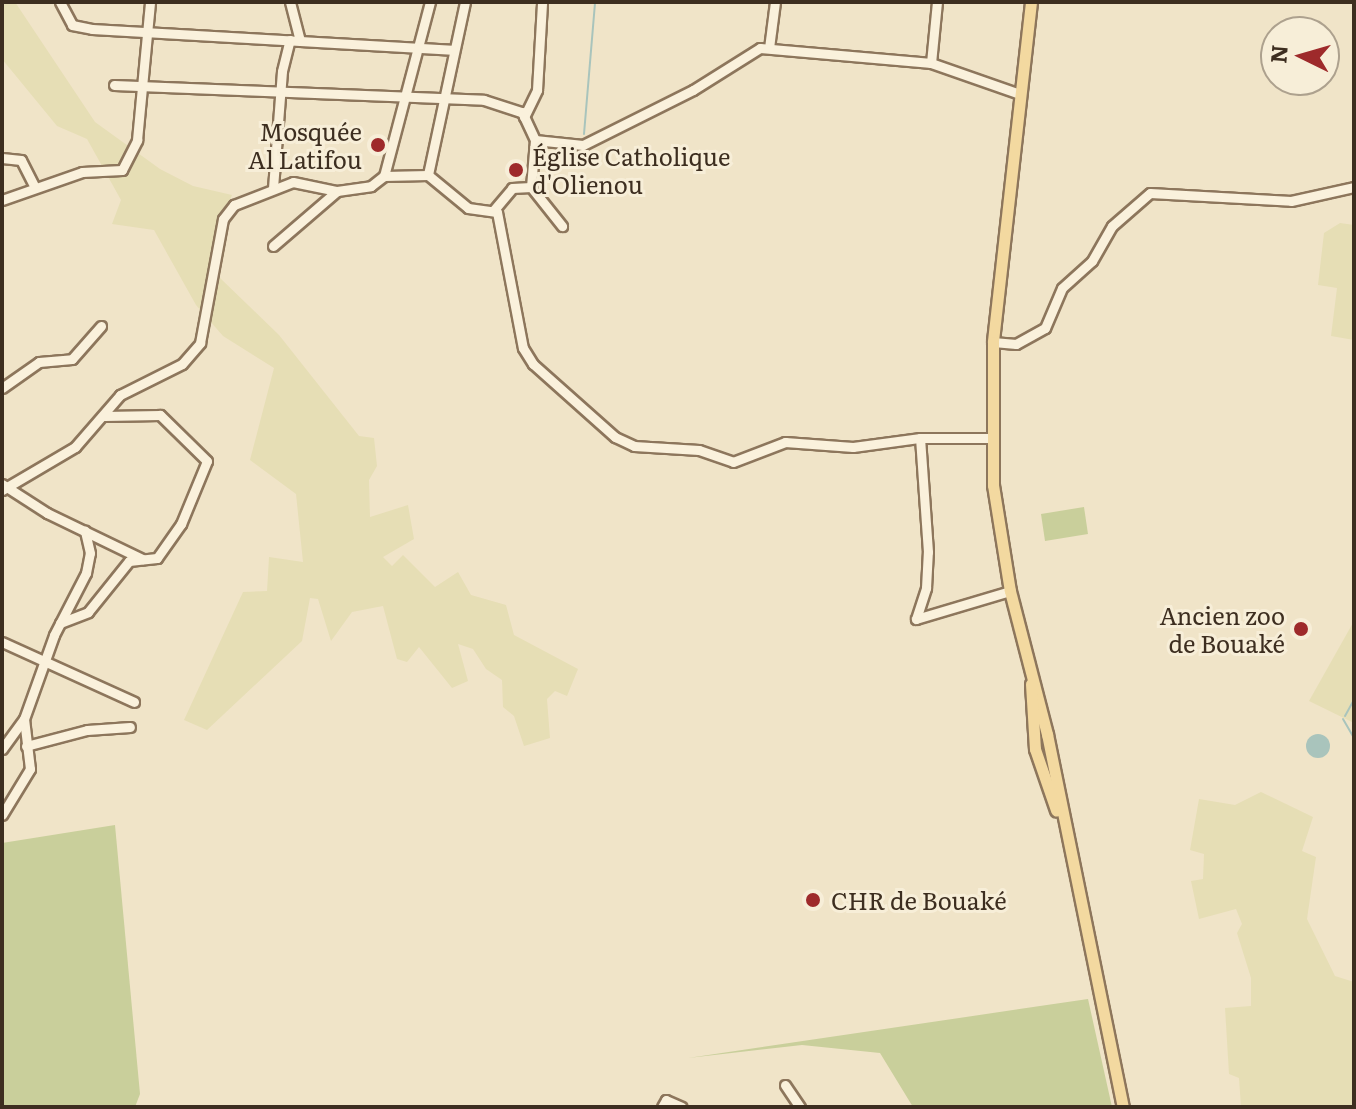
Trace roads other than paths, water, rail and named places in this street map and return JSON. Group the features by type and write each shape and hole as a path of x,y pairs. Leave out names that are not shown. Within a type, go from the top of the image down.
{"main road":[{"path":"1031,2 993,342 993,485 1010,591 1030,667 1123,1107"}],"street":[{"path":"60,2 68,21 79,27 451,50"},
{"path":"2,200 34,185 82,172 122,170 137,140 145,88 150,2"},
{"path":"273,188 280,94 295,41 290,2"},
{"path":"384,176 402,96 430,2"},
{"path":"428,175 451,50 465,2"},
{"path":"524,117 537,90 542,2"},
{"path":"769,48 775,2"},
{"path":"931,63 937,2"},
{"path":"535,140 594,144 747,54 769,48 931,63 1020,94"},
{"path":"114,85 484,100 511,106 524,117 535,140 531,187 562,226"},
{"path":"2,158 21,160 34,185"},
{"path":"3,487 75,447 120,395 182,364 200,343 223,219 246,197 306,181 337,191 371,186 384,176 428,175 451,198 493,211 503,225 523,348 533,364 615,437 634,446 699,450 733,462 785,442 853,447 920,438 991,438"},
{"path":"493,211 512,188 531,187"},
{"path":"993,342 1016,344 1049,324 1062,288 1092,261 1112,226 1150,193 1291,201 1354,187"},
{"path":"273,246 337,191"},
{"path":"2,388 39,362 72,359 101,326"},
{"path":"60,623 88,612 129,561 157,558 181,524 207,457 185,443 160,415 104,416"},
{"path":"920,438 928,552 926,588 916,619 1010,591"},
{"path":"3,487 142,559"},
{"path":"2,749 24,719 43,662 86,573 90,553 85,531"},
{"path":"2,642 134,702"},
{"path":"2,815 28,775 24,719"},
{"path":"26,746 87,730 130,727"},
{"path":"785,1085 800,1107"},
{"path":"662,1107 666,1100 682,1107"}],"water":[{"path":"1318,734 1326,738 1330,746 1326,754 1318,758 1310,754 1306,746 1310,738"}],"waterway":[{"path":"584,134 595,2"},
{"path":"1345,716 1354,700"},
{"path":"1343,719 1354,738"}],"place":[{"name":"Mosquée Al Latifou","path":"378,145"},
{"name":"Église Catholique d'Olienou","path":"516,170"},
{"name":"Ancien zoo de Bouaké","path":"1301,629"},
{"name":"CHR de Bouaké","path":"813,900"}]}
